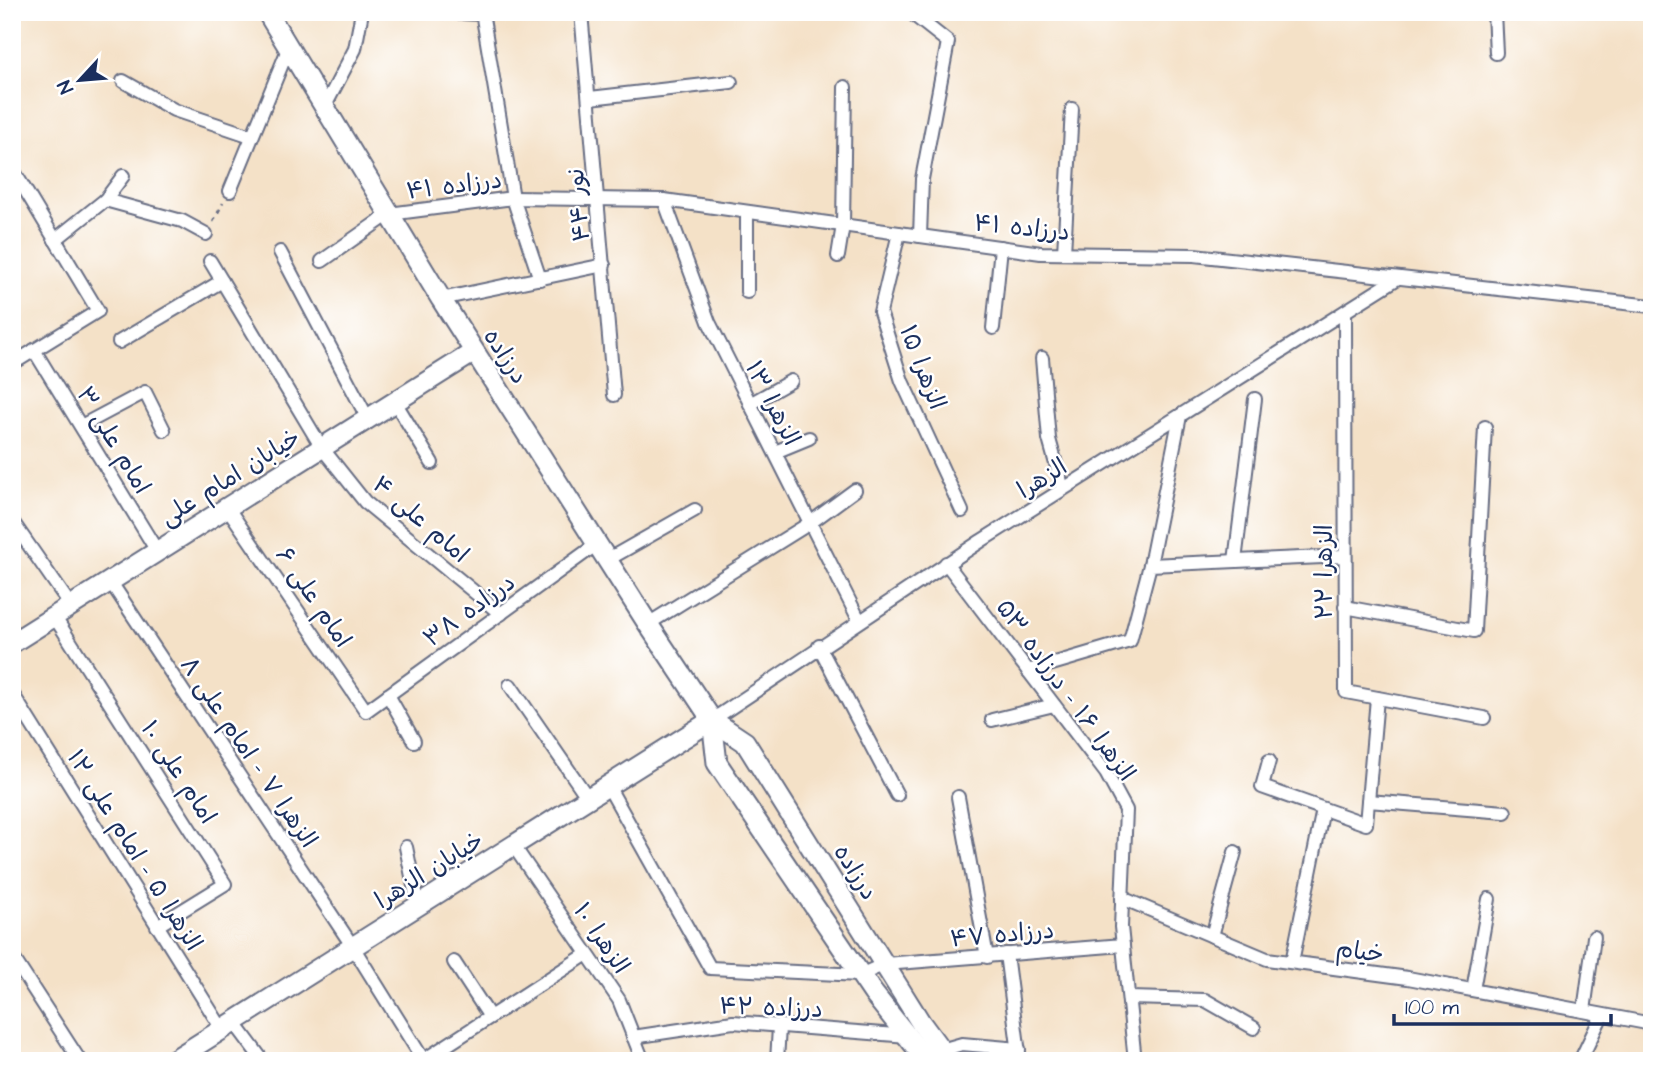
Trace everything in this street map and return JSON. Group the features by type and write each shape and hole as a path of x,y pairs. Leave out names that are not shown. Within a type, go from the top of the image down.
{"main road":[{"name":"درزاده","path":"267,12 440,299 648,624 712,720 745,742 885,964 939,1057"},
{"name":"خیابان امام علی","path":"12,643 474,352"},
{"name":"درزاده","path":"712,720 717,763 860,975 908,1036 939,1057"},
{"name":"خیابان الزهرا","path":"172,1061 712,720"}],"street":[{"path":"325,106 355,49 362,12"},
{"path":"442,12 482,13 513,198 540,279"},
{"name":"نور ۴۴","path":"581,12 614,395"},
{"path":"910,12 948,42 922,179 920,236"},
{"path":"1494,12 1496,54"},
{"path":"230,191 289,47"},
{"path":"123,81 174,110 251,136"},
{"path":"590,99 731,82"},
{"path":"838,256 843,225 845,87"},
{"path":"1064,253 1072,109"},
{"path":"12,168 98,311 12,363"},
{"path":"55,240 105,200 123,176"},
{"name":"درزاده ۴۱","path":"389,214 513,198 664,200 1001,247 1064,253 1194,256 1652,306"},
{"path":"105,200 182,221 206,234"},
{"name":"الزهرا ۱۳","path":"664,200 709,322 859,620"},
{"path":"747,212 747,292"},
{"path":"322,261 389,214"},
{"name":"الزهرا ۱۵","path":"898,233 880,312 902,381 962,511"},
{"path":"993,328 1001,247"},
{"path":"280,252 368,419"},
{"name":"امام علی ۴","path":"210,261 322,448 365,502 500,614"},
{"path":"440,299 604,265"},
{"name":"الزهرا","path":"712,720 946,563 1398,278"},
{"path":"119,342 222,281"},
{"name":"الزهرا ۲۲","path":"1345,312 1346,692 1484,718"},
{"name":"امام علی ۳","path":"34,350 157,551"},
{"path":"1042,358 1049,439 1063,489"},
{"path":"750,404 791,381"},
{"path":"81,426 145,392 164,430"},
{"path":"1235,561 1255,399"},
{"path":"395,402 432,463"},
{"path":"1028,671 1130,642 1150,565 1180,416"},
{"path":"1345,607 1474,631 1485,427"},
{"path":"775,452 809,438"},
{"path":"648,624 810,523 855,490"},
{"name":"امام علی ۶","path":"227,508 366,711"},
{"name":"درزاده ۳۸","path":"366,711 500,614 602,552 695,510"},
{"path":"12,521 62,611"},
{"path":"1150,565 1345,556"},
{"name":"الزهرا ۱۶ - درزاده ۵۳","path":"946,563 1106,773 1126,810 1123,945 1135,1061"},
{"name":"الزهرا ۷ - امام علی ۸","path":"110,581 353,947 424,1060"},
{"name":"امام علی ۱۰","path":"62,611 225,884 158,926"},
{"path":"819,646 897,795"},
{"path":"510,685 588,798"},
{"name":"الزهرا ۵ - امام علی ۱۲","path":"12,693 158,926 228,1025 263,1061"},
{"path":"388,695 414,741"},
{"path":"1269,761 1262,788 1366,824 1377,698"},
{"path":"992,720 1054,705"},
{"path":"608,786 710,968 860,975"},
{"path":"958,797 988,957"},
{"path":"1368,801 1505,813"},
{"path":"1292,962 1323,809"},
{"name":"الزهرا ۱۰","path":"513,845 619,1000 643,1061"},
{"path":"406,847 418,906"},
{"path":"1212,936 1235,852"},
{"name":"خیام","path":"1122,898 1267,959 1473,990 1652,1024"},
{"path":"1473,990 1489,899"},
{"path":"1584,1011 1594,937"},
{"name":"درزاده ۴۷","path":"860,975 885,964 1123,945"},
{"path":"424,1060 587,954"},
{"path":"939,1057 962,1044 1019,1055 1006,954"},
{"path":"12,956 80,1061"},
{"path":"454,962 490,1017"},
{"path":"1129,999 1205,1000 1254,1028"},
{"path":"1580,1061 1602,1015"},
{"name":"درزاده ۴۲","path":"633,1037 733,1021 908,1036"},
{"path":"777,1061 779,1027"}],"path":[{"path":"206,234 230,191"}]}
